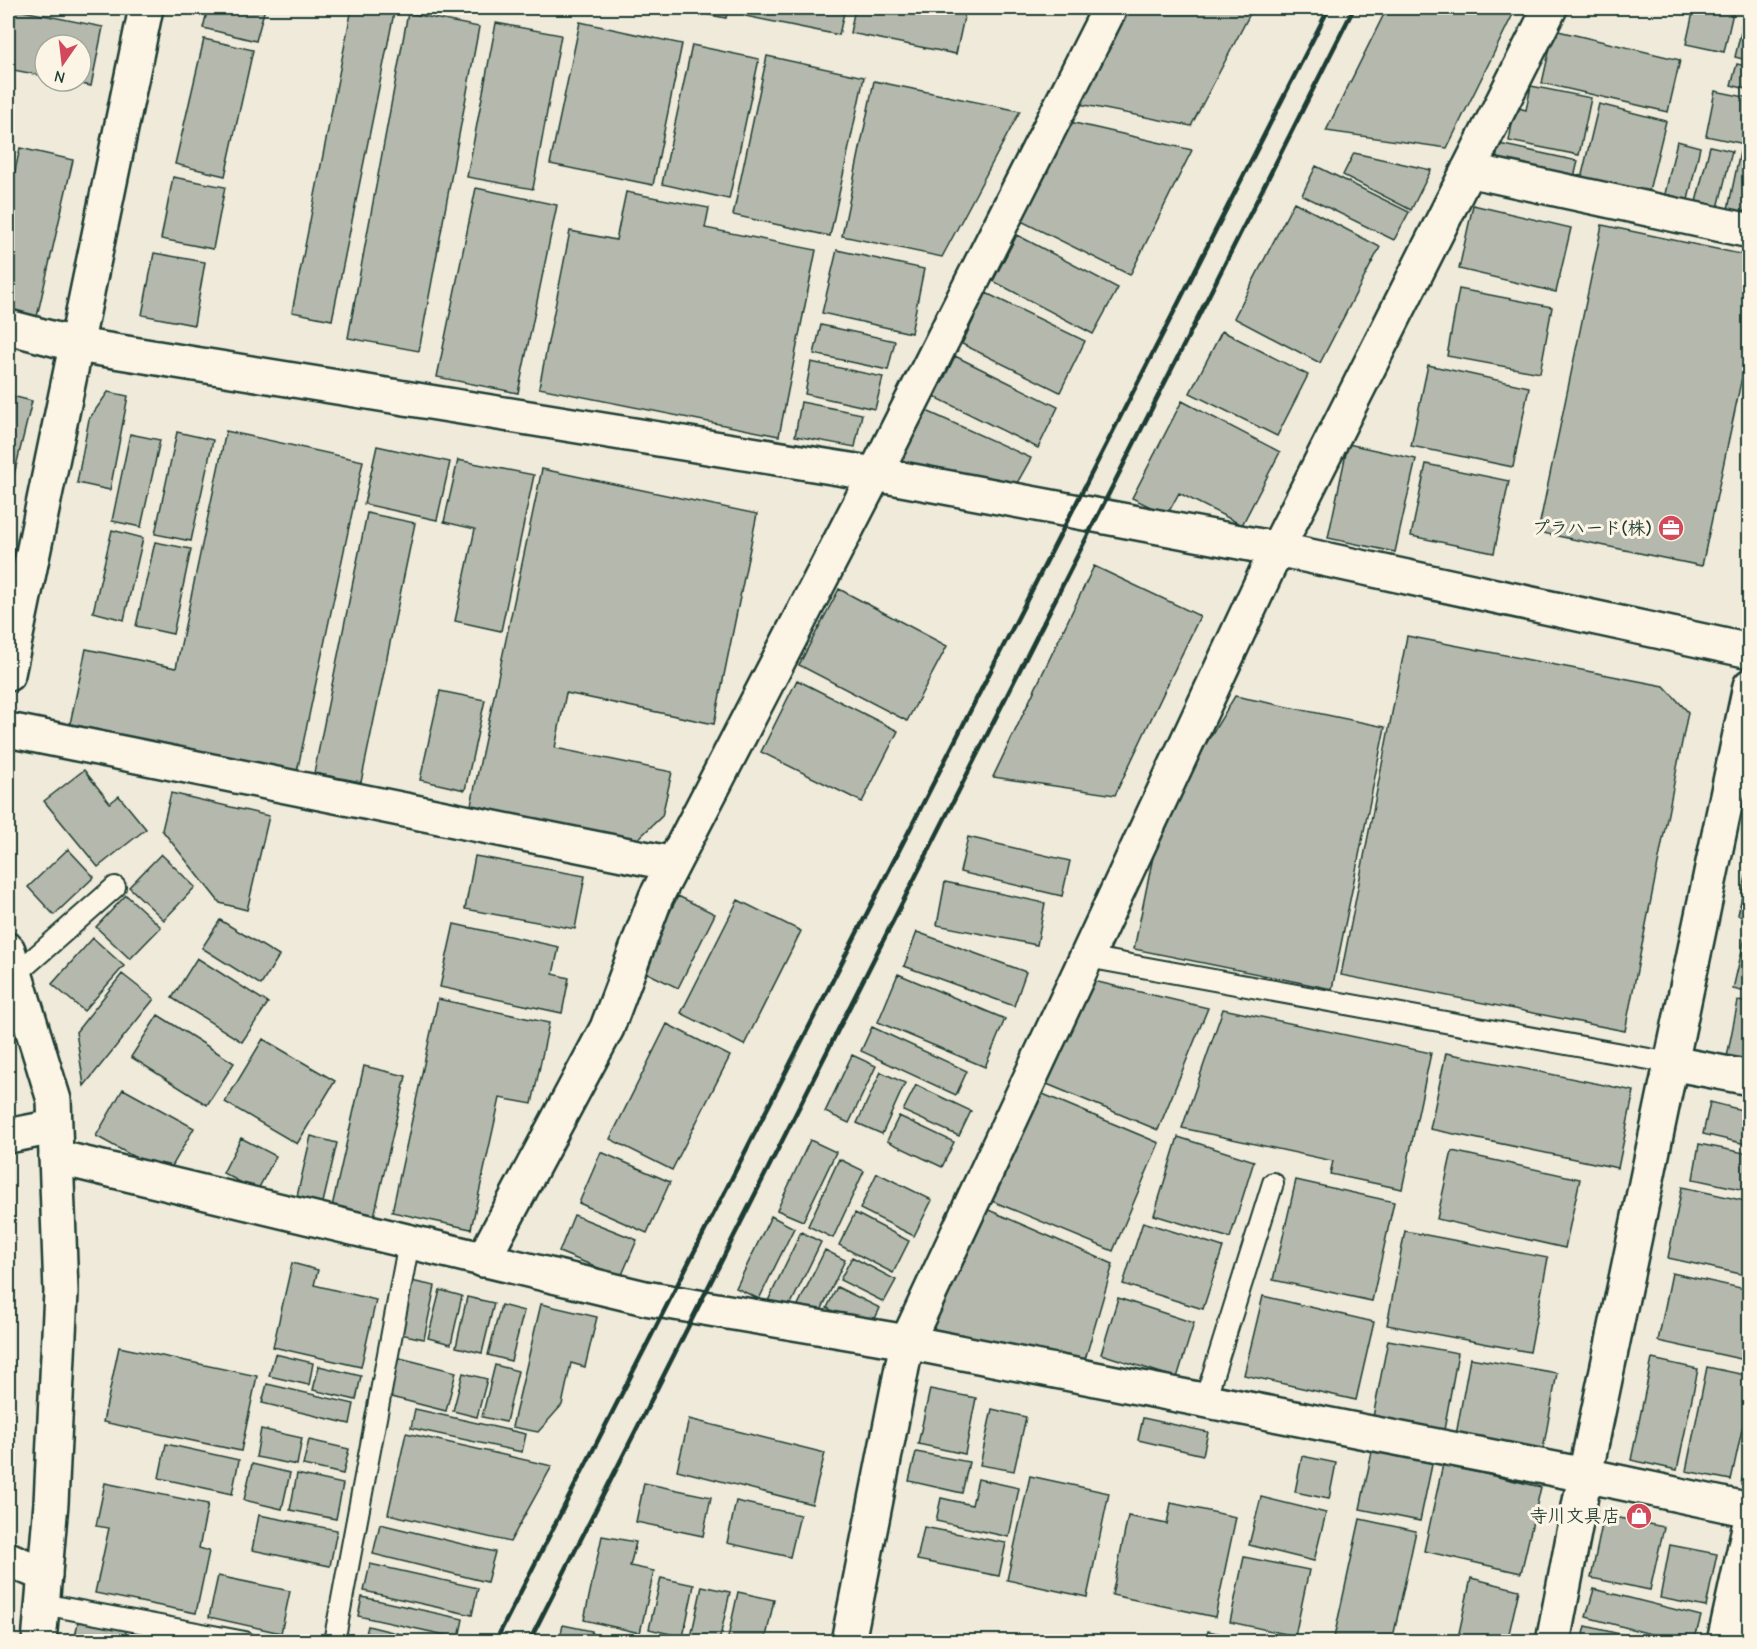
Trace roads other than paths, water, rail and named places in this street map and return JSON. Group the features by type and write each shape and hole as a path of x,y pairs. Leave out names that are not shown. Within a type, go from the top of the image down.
{"street":[{"path":"8,674 146,8"},
{"path":"483,1260 607,1028 656,897 875,474 1110,8"},
{"path":"848,1641 908,1342 1276,549 1550,8"},
{"path":"1468,170 1749,231"},
{"path":"8,327 77,345 875,474 1276,549 1749,651"},
{"path":"1553,1641 1585,1475 1749,686"},
{"path":"8,730 673,864"},
{"path":"11,962 54,1100 62,1292 39,1641"},
{"path":"1671,1063 1749,1078"},
{"path":"8,1136 55,1142 410,1242 645,1298 908,1342 1585,1475 1749,1510"},
{"path":"1724,1641 1749,1523"},
{"path":"8,1558 44,1589"}],"lane":[{"path":"11,962 115,887"},
{"path":"1087,957 1671,1063"},
{"path":"1205,1400 1273,1183"},
{"path":"334,1641 410,1242"},
{"path":"44,1589 245,1641"}],"railway":[{"path":"495,1642 1329,8"},
{"path":"529,1642 1354,8"}],"place":[{"name":"プラハード(株)","path":"1671,528"},
{"name":"寺川文具店","path":"1639,1516"}]}
